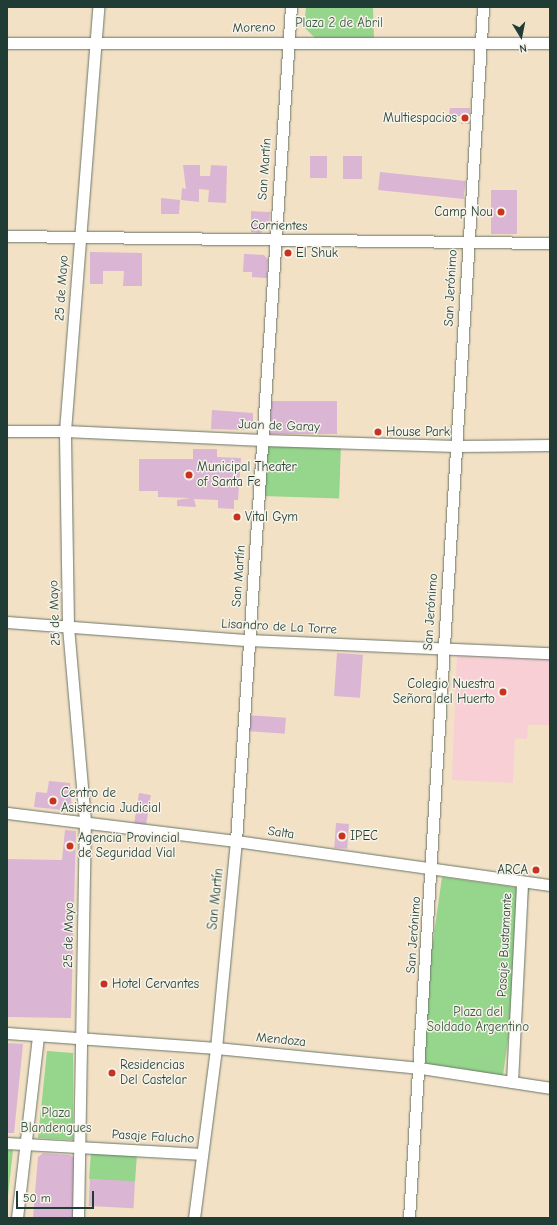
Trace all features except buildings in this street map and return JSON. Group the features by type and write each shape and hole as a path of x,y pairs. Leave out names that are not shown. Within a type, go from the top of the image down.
{"street":[{"name":"25 de Mayo","path":"78,1218 85,821 68,626 65,430 98,7"},
{"name":"San Martín","path":"194,1218 216,1048 236,841 248,640 263,440 274,240 291,7"},
{"name":"San Jerónimo","path":"409,1218 420,1068 467,243 483,7"},
{"name":"Moreno","path":"7,43 550,43"},
{"name":"Corrientes","path":"7,236 550,243"},
{"name":"Juan de Garay","path":"7,431 65,430 263,440 456,446 550,445"},
{"name":"Lisandro de La Torre","path":"7,622 248,640 550,653"},
{"name":"Salta","path":"7,813 85,821 236,841 432,870 550,885"},
{"name":"Pasaje Bustamante","path":"512,1082 522,882"},
{"name":"Mendoza","path":"7,1033 216,1048 420,1068 550,1088"},
{"path":"17,1218 38,1036"},
{"name":"Pasaje Falucho","path":"7,1143 202,1154"}],"shaded area":[{"name":"Colegio Nuestra Señora del Huerto","path":"457,656 550,659 550,725 528,725 527,739 515,738 513,783 452,780"}],"green space":[{"name":"Plaza 2 de Abril","path":"306,7 373,7 374,39 317,40 304,27"},
{"path":"265,443 341,446 339,499 263,496"},
{"name":"Plaza del Soldado Argentino","path":"442,877 529,889 503,1075 416,1063"},
{"name":"Plaza Blandengues","path":"47,1051 73,1053 73,1140 38,1138"},
{"path":"7,1150 13,1150 7,1205"},
{"path":"91,1152 137,1155 135,1182 89,1179"}],"place":[{"name":"Multiespacios","path":"465,118"},
{"name":"Camp Nou","path":"501,212"},
{"name":"El Shuk","path":"288,253"},
{"name":"House Park","path":"378,432"},
{"name":"Municipal Theater of Santa Fe","path":"189,475"},
{"name":"Vital Gym","path":"237,517"},
{"name":"Colegio Nuestra Señora del Huerto","path":"503,692"},
{"name":"Centro de Asistencia Judicial","path":"53,801"},
{"name":"IPEC","path":"342,836"},
{"name":"Agencia Provincial de Seguridad Vial","path":"70,846"},
{"name":"ARCA","path":"536,870"},
{"name":"Hotel Cervantes","path":"104,984"},
{"name":"Residencias Del Castelar","path":"112,1073"}]}
